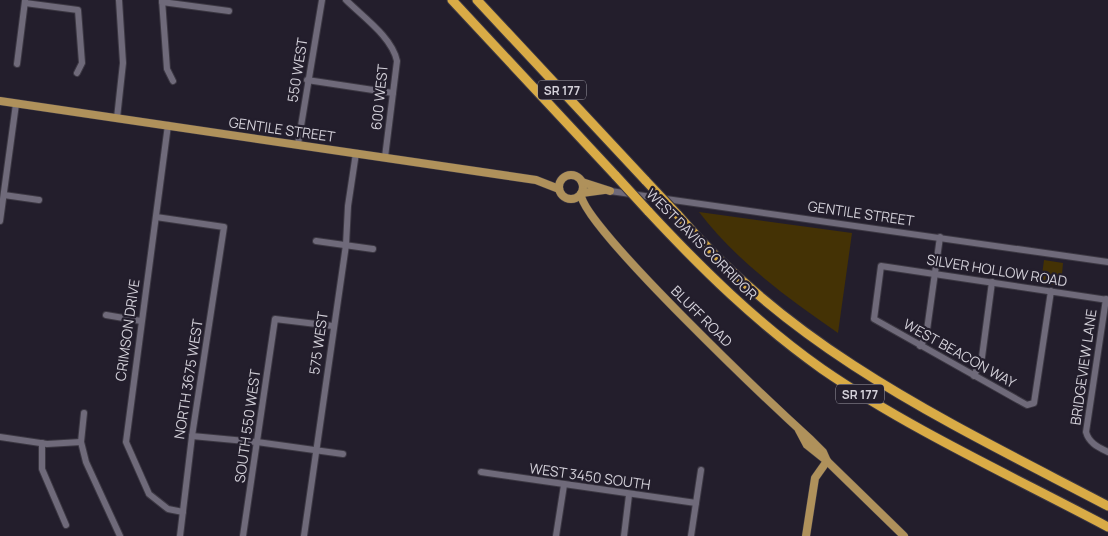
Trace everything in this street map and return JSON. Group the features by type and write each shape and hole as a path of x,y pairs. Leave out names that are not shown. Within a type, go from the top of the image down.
{"highway":[{"name":"WEST DAVIS CORRIDOR","path":"452,0 692,258 731,295 782,338 829,373 870,400 1108,527"},
{"name":"WEST DAVIS CORRIDOR","path":"477,0 712,253 753,291 793,324 836,356 909,401 1108,506"}],"main road":[{"name":"GENTILE STREET","path":"0,101 536,180 559,189"},
{"path":"536,180 564,176 576,176 582,182 581,193 575,198 569,199 564,197 559,189 559,184 564,176"},
{"name":"GENTILE STREET","path":"582,182 610,191"},
{"name":"GENTILE STREET","path":"581,193 598,190 610,191"},
{"name":"BLUFF ROAD","path":"581,193 582,202 593,217 638,270 798,429 807,445 827,461 904,536"},
{"name":"BLUFF ROAD","path":"569,199 593,217"},
{"path":"806,536 815,481 827,461"}],"street":[{"path":"117,118 123,63 119,0"},
{"name":"550 WEST","path":"298,144 307,80 322,0"},
{"name":"600 WEST","path":"346,0 386,39 395,53 397,61 385,157"},
{"path":"173,81 167,68 162,1 228,11"},
{"path":"17,64 25,2 78,10 82,63 78,72"},
{"path":"307,80 393,93"},
{"path":"0,221 16,104"},
{"name":"CRIMSON DRIVE","path":"168,125 126,442 149,494 168,509 183,512"},
{"name":"575 WEST","path":"304,536 346,245 348,206 356,153"},
{"name":"GENTILE STREET","path":"610,191 940,236 1108,262"},
{"path":"4,195 38,200"},
{"name":"NORTH 3675 WEST","path":"156,217 224,227 192,436 180,536"},
{"path":"920,346 926,336 940,236"},
{"path":"316,241 373,249"},
{"name":"SILVER HOLLOW ROAD","path":"874,319 881,266 1107,300"},
{"path":"974,376 982,357 992,282"},
{"name":"WEST BEACON WAY","path":"874,319 1027,405 1034,404 1051,291"},
{"name":"BRIDGEVIEW LANE","path":"1107,300 1086,432 1094,445 1108,452"},
{"path":"106,316 141,321"},
{"name":"SOUTH 550 WEST","path":"243,536 275,319 333,326"},
{"path":"84,413 81,442 89,470 120,536"},
{"path":"192,436 226,441 257,442 343,454"},
{"path":"0,437 42,444 81,442"},
{"path":"42,444 42,469 66,525"},
{"path":"691,536 700,470"},
{"name":"WEST 3450 SOUTH","path":"481,472 630,495 696,503"},
{"path":"556,536 564,485"},
{"path":"624,536 630,495"}],"shaded area":[{"path":"699,212 852,233 838,333 800,306 746,263 729,247"},
{"path":"1044,260 1063,263 1061,286 1041,283"}]}
